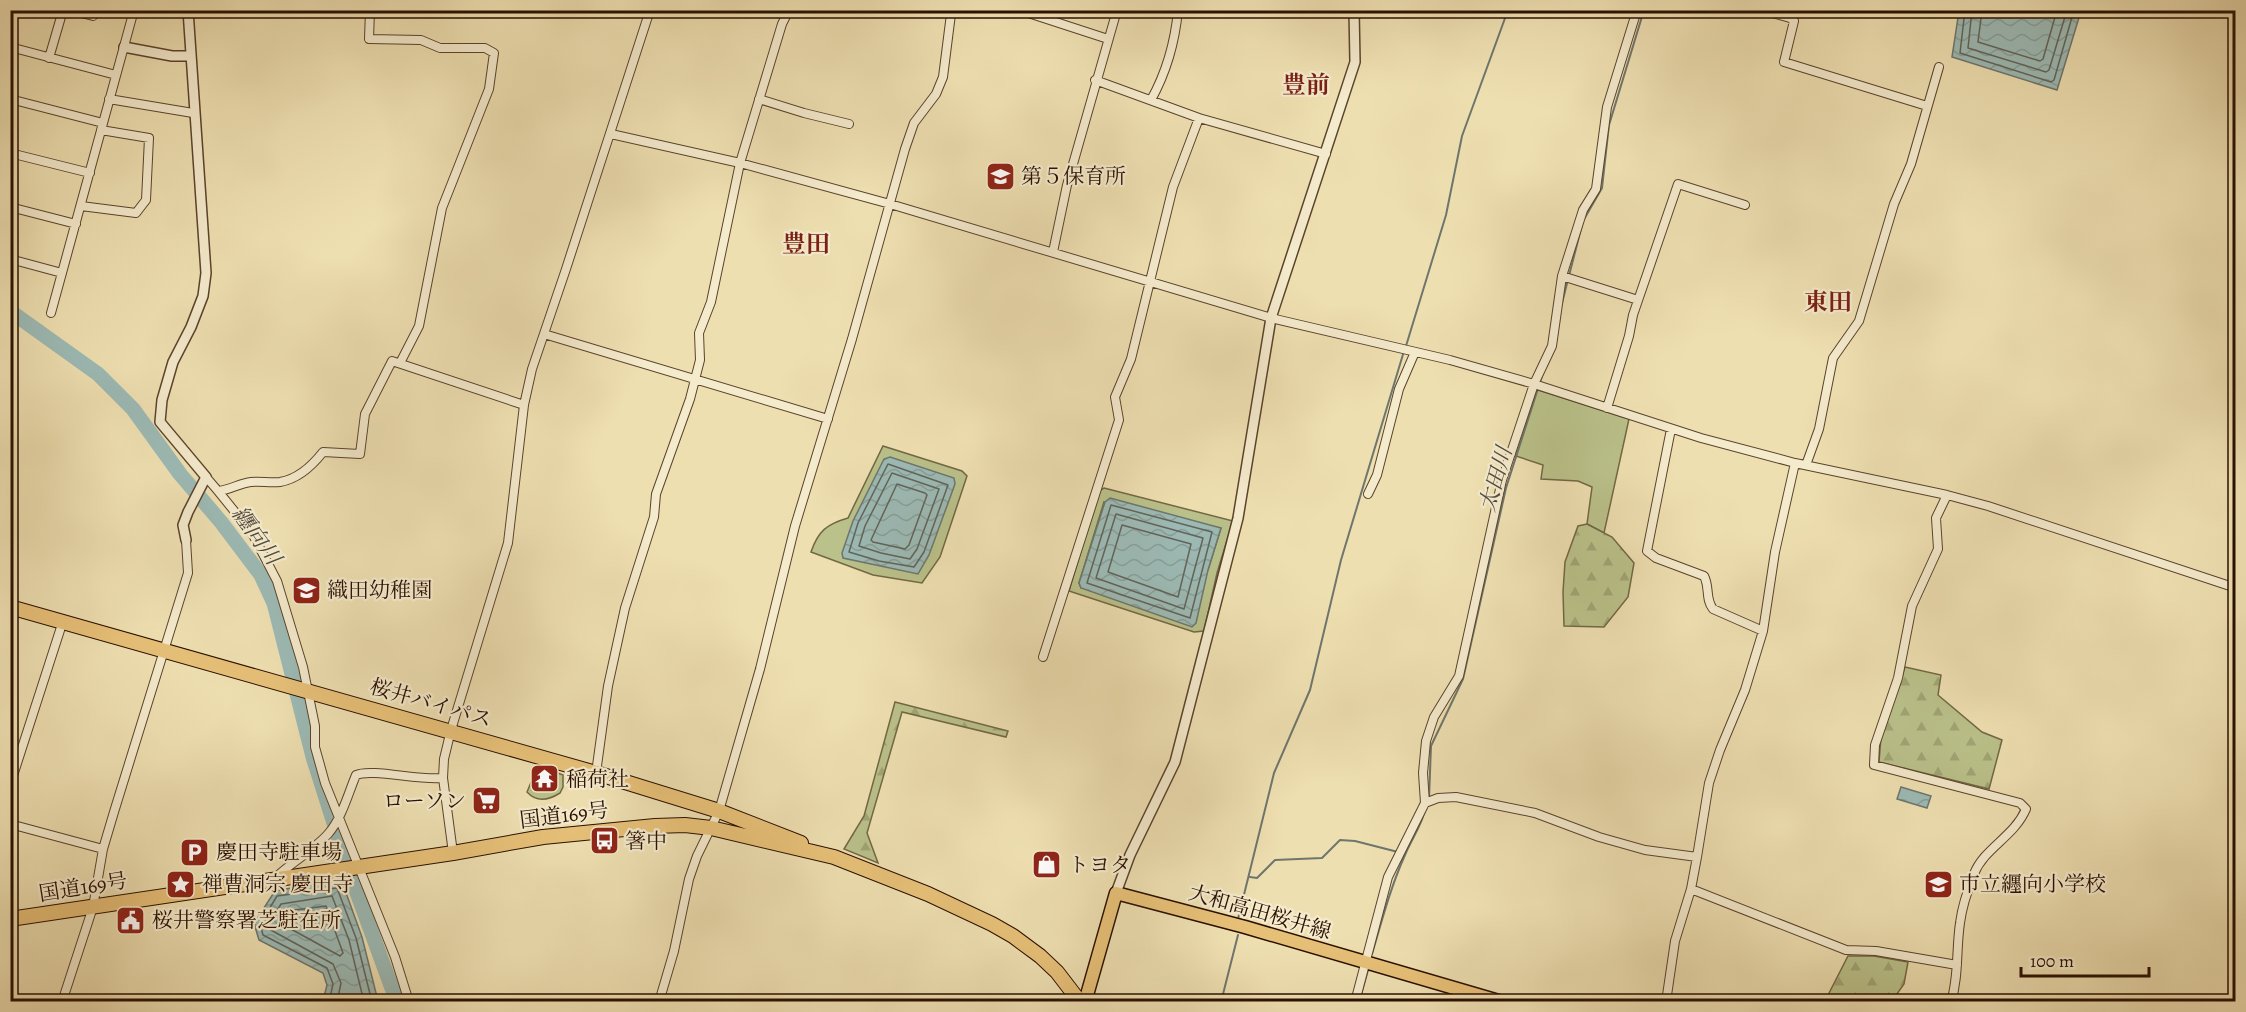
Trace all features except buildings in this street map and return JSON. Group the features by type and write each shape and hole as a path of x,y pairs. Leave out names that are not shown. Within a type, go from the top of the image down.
{"highway":[{"name":"桜井バイパス","path":"10,607 451,730 596,773 719,811 834,857"},
{"name":"国道169号","path":"10,919 453,854 543,837 685,825 711,828 834,857 928,894 999,928 1040,956 1057,972 1080,1002"}],"main road":[{"name":"大和高田桜井線","path":"1116,893 1502,1002"},
{"path":"1085,1002 1116,893"}],"street":[{"path":"49,58 63,10"},
{"path":"51,314 134,10"},
{"path":"188,10 206,273 203,296 191,327 173,362 162,400 160,422 252,533 277,581 315,726 315,747 325,783 395,957 409,1002"},
{"path":"370,10 369,39 421,40 440,48 485,48 494,52 489,89 442,208 419,326 400,363"},
{"path":"453,854 443,778 444,759 508,543 524,405 532,369 650,10"},
{"path":"596,773 609,686 625,608 654,517 656,494 700,360 699,333 711,302 740,163 782,24 789,10"},
{"path":"658,1002 674,951 697,856 719,811 760,669 795,526 914,123 936,94 943,77 951,14 949,10"},
{"path":"1019,10 1108,39"},
{"path":"1053,252 1067,185 1095,80 1117,10"},
{"path":"1151,100 1164,78 1177,25 1178,10"},
{"path":"1116,893 1130,855 1175,762 1238,518 1271,318 1355,62 1354,10"},
{"path":"1355,1002 1388,877 1425,803 1423,772 1426,741 1434,717 1459,676 1497,500 1534,384 1552,346 1562,276 1583,210 1596,189 1607,107 1637,10"},
{"path":"1762,10 1794,21 1784,62 1926,106"},
{"path":"72,11 93,16"},
{"path":"10,47 116,75"},
{"path":"124,47 172,56 190,56"},
{"path":"1806,465 1819,429 1833,358 1859,321 1894,204 1911,164 1939,67"},
{"path":"1095,80 1199,118 1326,154"},
{"path":"10,99 102,127 149,138 146,200 136,213 81,206"},
{"path":"109,99 194,112"},
{"path":"759,99 849,124"},
{"path":"1043,657 1119,420 1115,397 1131,359 1173,187 1199,118"},
{"path":"611,134 740,163 890,204 1271,318 1415,352 1534,384 1671,429 1795,463 1947,495 1988,506 2235,588"},
{"path":"10,153 90,173"},
{"path":"1607,408 1638,300 1678,184 1745,205"},
{"path":"10,207 76,224"},
{"path":"10,259 62,273"},
{"path":"1562,276 1638,300"},
{"path":"544,334 828,419"},
{"path":"1368,494 1377,475 1400,388 1415,352"},
{"path":"218,491 248,482 279,482 295,477 315,462 323,452 360,454 365,414 392,361 524,405"},
{"path":"1671,429 1647,551 1656,558 1704,576 1707,582 1708,602 1713,609 1763,631"},
{"path":"1666,1002 1675,941 1691,889 1709,783 1745,690 1763,631 1775,552 1795,463"},
{"path":"62,1002 93,907 103,849 188,573 183,525 205,479"},
{"path":"1947,495 1936,518 1938,549 1912,606 1898,678 1875,745 1874,765 2020,803 2026,809 2020,823 1984,858 1974,872 1960,922 1957,981 1952,1002"},
{"path":"10,785 63,621"},
{"path":"274,879 327,835 339,819 356,775 361,773 429,780 443,778"},
{"path":"1425,803 1438,798 1456,797 1535,813 1599,837 1655,852 1697,857"},
{"path":"10,824 103,849"},
{"path":"1691,889 1846,950 1876,951 1957,965"}],"green space":[{"path":"1535,389 1629,419 1604,533 1587,524 1592,487 1578,481 1541,479 1543,465 1513,455"},
{"path":"883,446 962,471 967,476 940,557 922,583 873,575 811,552 824,529 848,518"},
{"path":"1104,488 1233,521 1217,573 1204,631 1194,632 1069,591 1099,491","holes":["1104,502 1221,528 1208,570 1081,588 1079,583"]},
{"path":"1587,524 1612,537 1634,563 1628,597 1604,627 1564,626 1565,562 1578,526"},
{"path":"1905,667 1941,675 1938,695 1982,732 2002,740 1989,789 1879,762 1881,737"},
{"path":"895,702 1008,731 1006,737 902,712 867,833 878,863 844,849 864,816"},
{"path":"545,768 563,775 563,787 560,793 547,799 535,798 527,792 534,775"},
{"path":"1848,956 1874,956 1908,962 1904,984 1892,1001 1825,1001"}],"water":[{"path":"1959,11 2081,11 2057,90 1952,57"},
{"path":"890,457 954,478 955,484 929,555 918,574 843,558 842,553 853,521 884,459"},
{"path":"1110,498 1221,528 1208,570 1196,623 1192,627 1081,588 1079,583 1105,502"},
{"path":"1901,787 1931,796 1927,808 1897,799"},
{"path":"341,879 362,937 378,1001 323,1001 327,985 323,973 259,940 254,923 275,891"}],"waterway":[{"path":"1406,346 1446,215 1462,136 1508,10"},
{"name":"太田川","path":"1562,303 1583,221 1602,188 1609,125 1644,10"},
{"name":"纒向川","path":"10,311 98,374 133,409 180,474 221,522 261,575 274,603 313,757 346,861"},
{"path":"1238,919 1274,773 1310,690 1341,560 1404,351"},
{"name":"太田川","path":"1429,799 1431,746 1463,679 1506,488 1543,373"},
{"name":"太田川","path":"1372,954 1395,879 1426,807"},
{"path":"1250,877 1257,878 1275,860 1322,858 1340,840 1355,841 1398,852"},
{"name":"纒向川","path":"352,879 397,1002"},
{"path":"1221,1002 1238,935"},
{"name":"太田川","path":"1359,1002 1368,970"}],"place":[{"name":"第５保育所","path":"1000,176"},
{"name":"織田幼稚園","path":"306,590"},
{"name":"稲荷社","path":"545,779"},
{"name":"ローソン","path":"487,801"},
{"name":"箸中","path":"604,841"},
{"name":"慶田寺駐車場","path":"195,852"},
{"name":"トヨタ","path":"1047,865"},
{"name":"禅曹洞宗 慶田寺","path":"181,884"},
{"name":"市立纒向小学校","path":"1938,884"},
{"name":"桜井警察署芝駐在所","path":"131,920"}],"district":[{"name":"豊前","path":"1306,85"},
{"name":"豊田","path":"806,244"},
{"name":"東田","path":"1828,302"}]}
